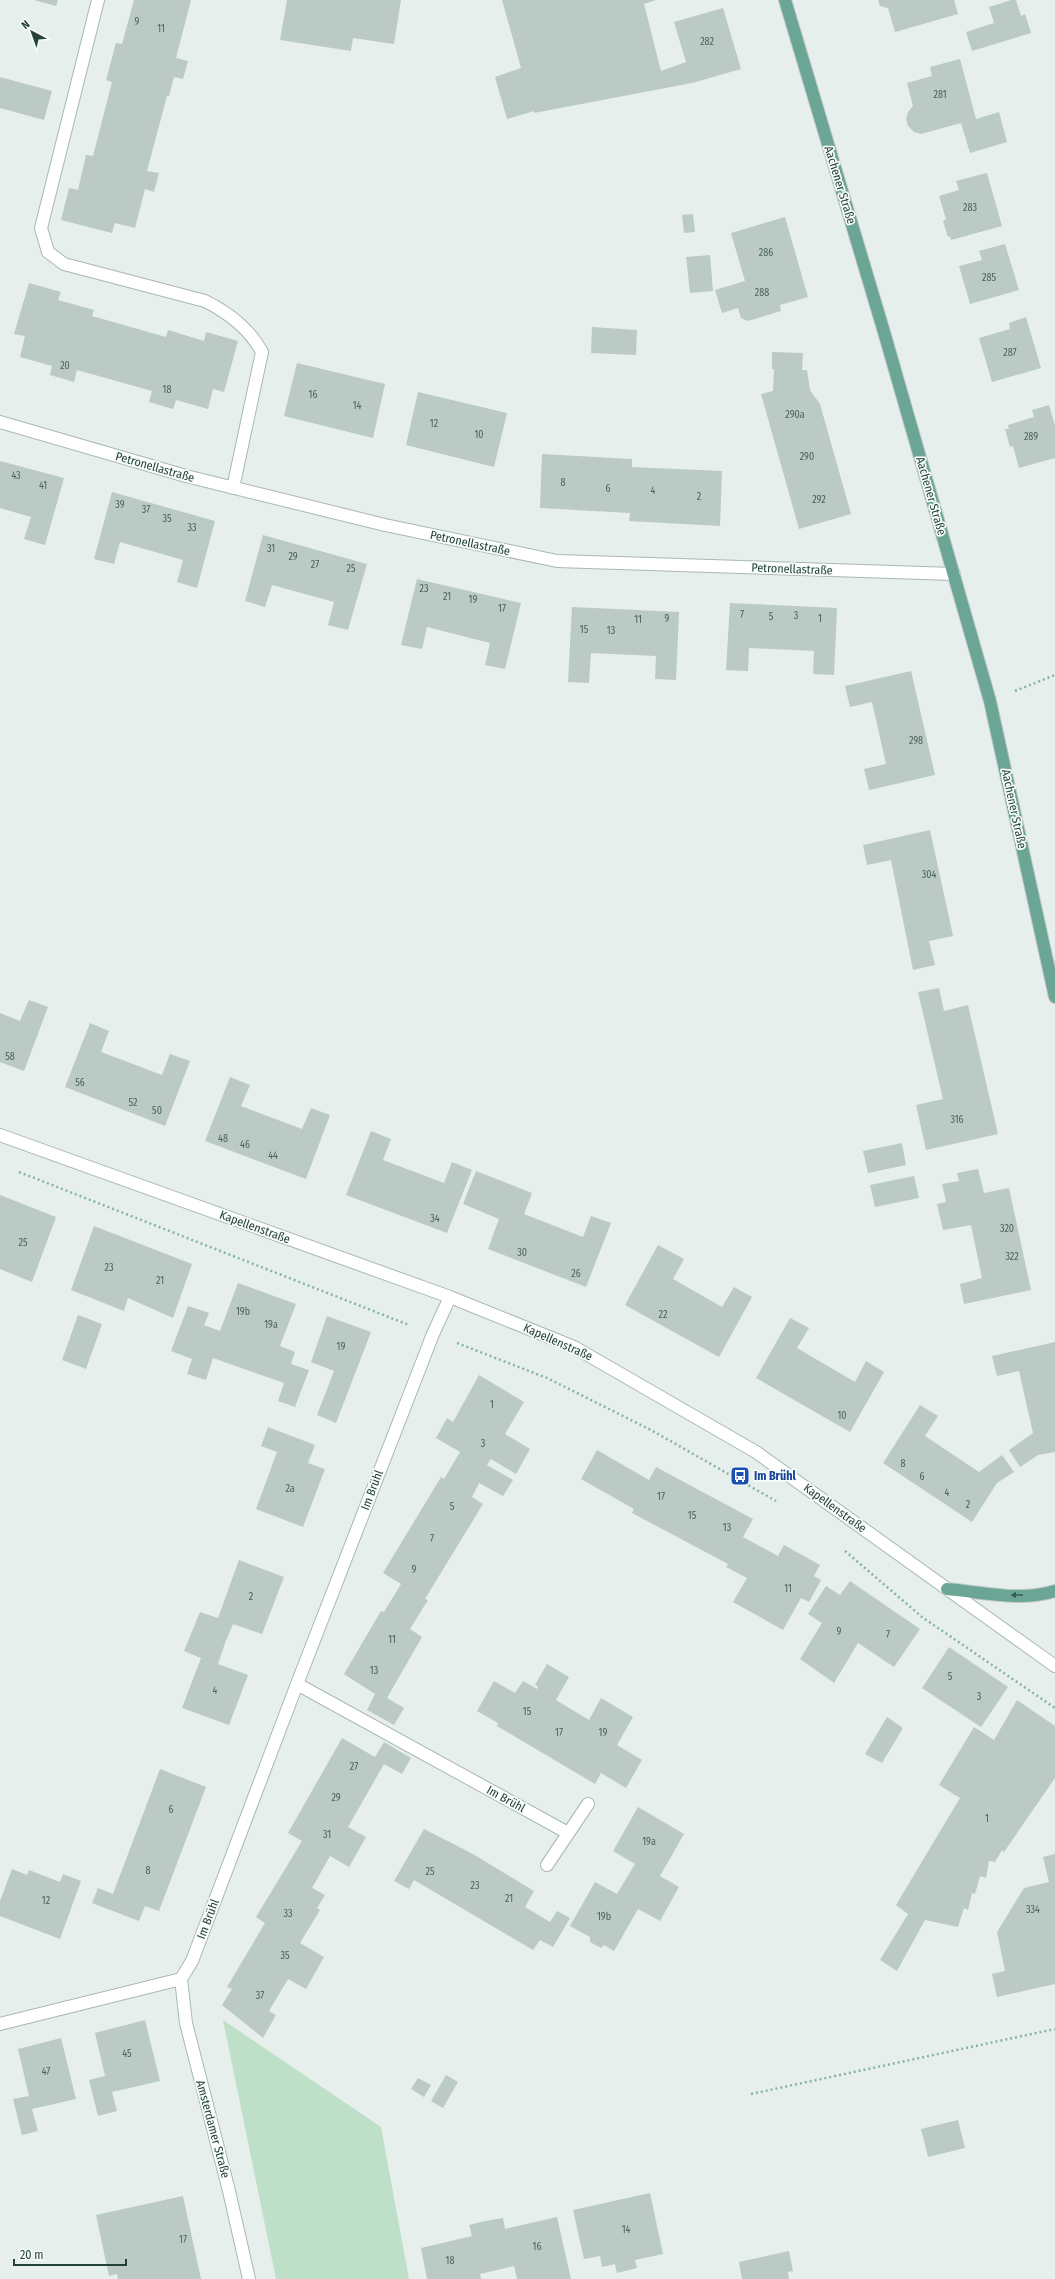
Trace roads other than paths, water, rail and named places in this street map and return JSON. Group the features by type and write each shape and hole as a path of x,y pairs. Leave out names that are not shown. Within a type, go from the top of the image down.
{"main road":[{"name":"Aachener Straße","path":"785,0 884,332 990,701 1055,997"},
{"path":"947,1589 1008,1595 1043,1595 1055,1591"}],"street":[{"path":"98,0 42,228 48,252 64,264 205,301 226,311 255,339 262,352 233,488"},
{"name":"Petronellastraße","path":"0,422 233,488 385,525 557,561 954,574"},
{"name":"Kapellenstraße","path":"0,1135 450,1297 574,1347 756,1452 1055,1666"},
{"name":"Im Brühl","path":"180,1979 192,1961 297,1684 433,1334 450,1297"},
{"name":"Im Brühl","path":"297,1684 568,1833"},
{"path":"547,1865 588,1804"},
{"path":"0,2024 180,1979"},
{"name":"Amsterdamer Straße","path":"180,1979 186,2023 229,2191 249,2279"}],"place":[{"name":"Im Brühl","path":"740,1476"}]}
